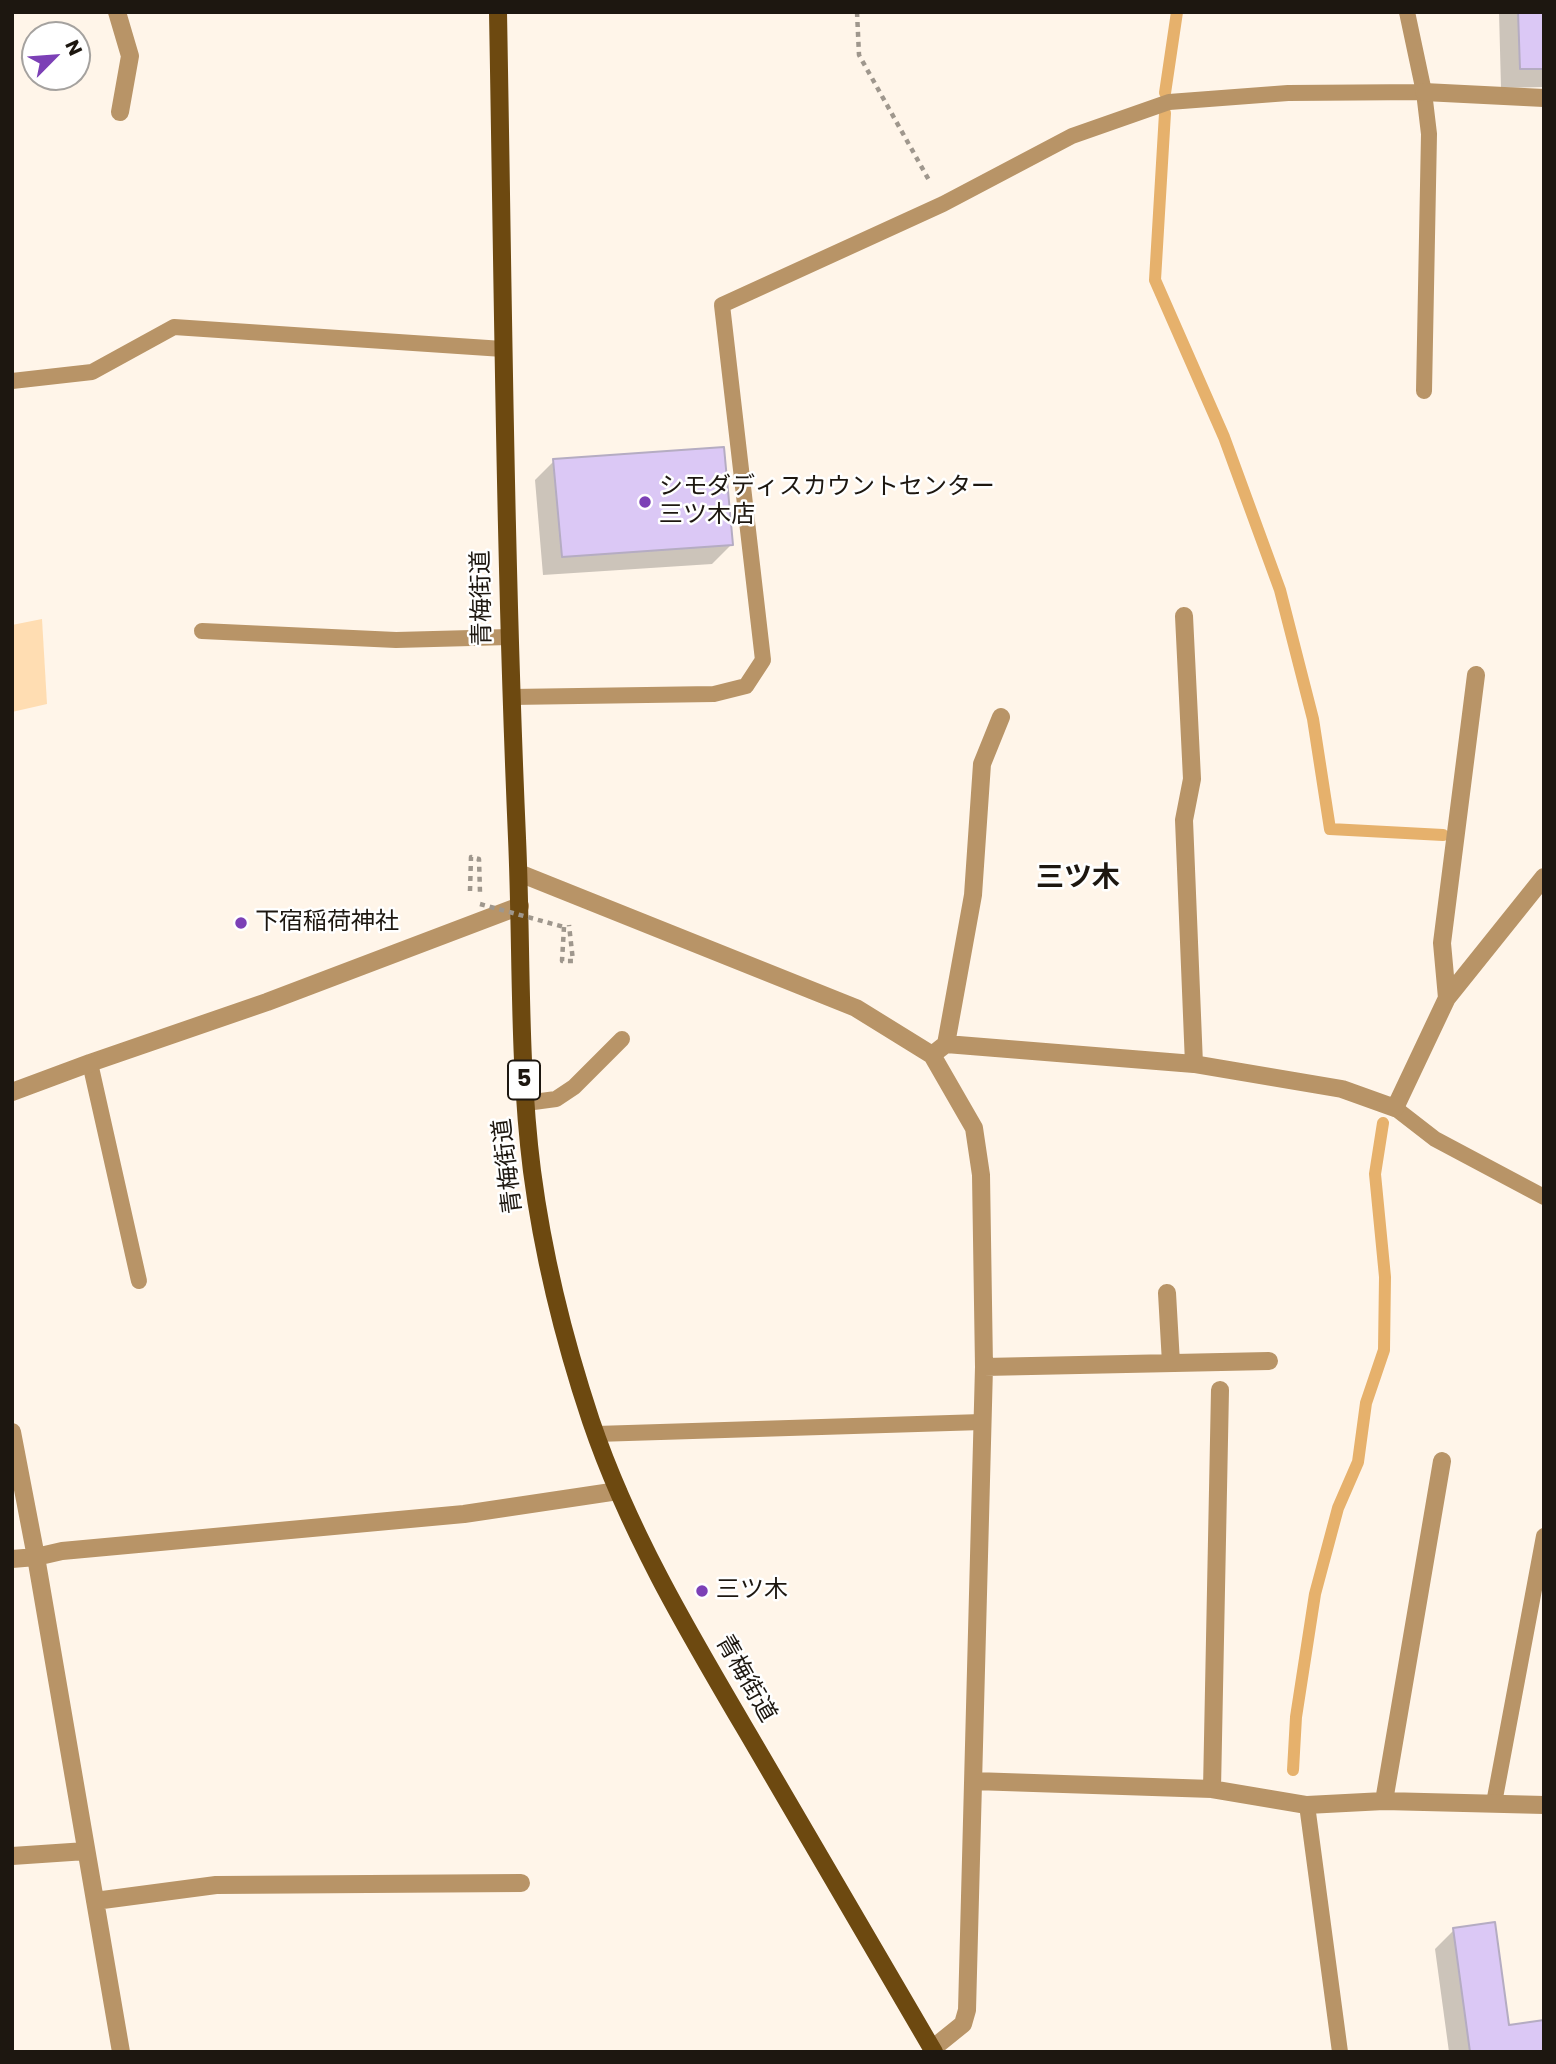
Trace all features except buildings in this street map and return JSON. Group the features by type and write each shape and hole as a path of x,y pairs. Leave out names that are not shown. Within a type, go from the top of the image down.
{"main road":[{"name":"青梅街道","path":"498,12 509,637 519,873 523,1071 532,1169 550,1273 569,1351 596,1434 618,1491 654,1568 933,2050"}],"street":[{"path":"117,12 130,57 120,111"},
{"path":"1424,92 1544,98"},
{"path":"1184,616 1192,779 1184,820 1194,1064"},
{"path":"1447,998 1442,943 1476,675"},
{"path":"933,2050 963,2024 967,2010 984,1367 981,1175 974,1128 939,1050 973,895 982,764 1001,717"},
{"path":"519,873 856,1008 939,1050 1194,1064 1342,1089 1395,1108 1447,998 1544,877"},
{"path":"12,1092 268,1002 520,906"},
{"path":"1167,1293 1171,1363"},
{"path":"984,1367 1269,1361"},
{"path":"1212,1789 1220,1390"},
{"path":"12,1432 121,2052"},
{"path":"1384,1801 1442,1461"},
{"path":"12,1559 36,1558 62,1551 464,1514 618,1491"},
{"path":"974,1781 1212,1789 1307,1805 1384,1801 1544,1805"},
{"path":"12,1856 86,1851"},
{"path":"95,1901 216,1885 521,1883"}],"lane":[{"path":"1407,12 1424,92 1429,134 1424,391"},
{"path":"511,697 714,694 746,686 763,660 722,305 943,204 1072,136 1169,102 1288,93 1424,92"},
{"path":"12,381 92,372 174,327 503,349"},
{"path":"202,631 396,640 509,637"},
{"path":"526,1102 556,1099 575,1087 622,1039"},
{"path":"90,1063 139,1281"},
{"path":"1395,1108 1435,1139 1544,1197"},
{"path":"596,1434 982,1422"},
{"path":"1494,1803 1544,1536"},
{"path":"1307,1805 1340,2052"}],"path":[{"path":"857,12 859,55 943,204"},
{"path":"470,891 471,857 479,859 480,904 564,927 562,961 573,961 569,920"}],"shaded area":[{"path":"42,619 47,704 12,712 12,625"}],"waterway":[{"path":"1165,93 1177,12"},
{"path":"1165,113 1155,280 1224,437 1280,590 1313,719 1330,829 1443,835"},
{"path":"1293,1770 1296,1717 1315,1594 1338,1508 1358,1462 1366,1403 1384,1350 1385,1277 1375,1174 1383,1123"}],"place":[{"name":"シモダディスカウントセンター 三ツ木店","path":"645,502"},
{"name":"下宿稲荷神社","path":"241,923"},
{"name":"三ツ木","path":"702,1591"}],"district":[{"name":"三ツ木","path":"1078,879"}]}
